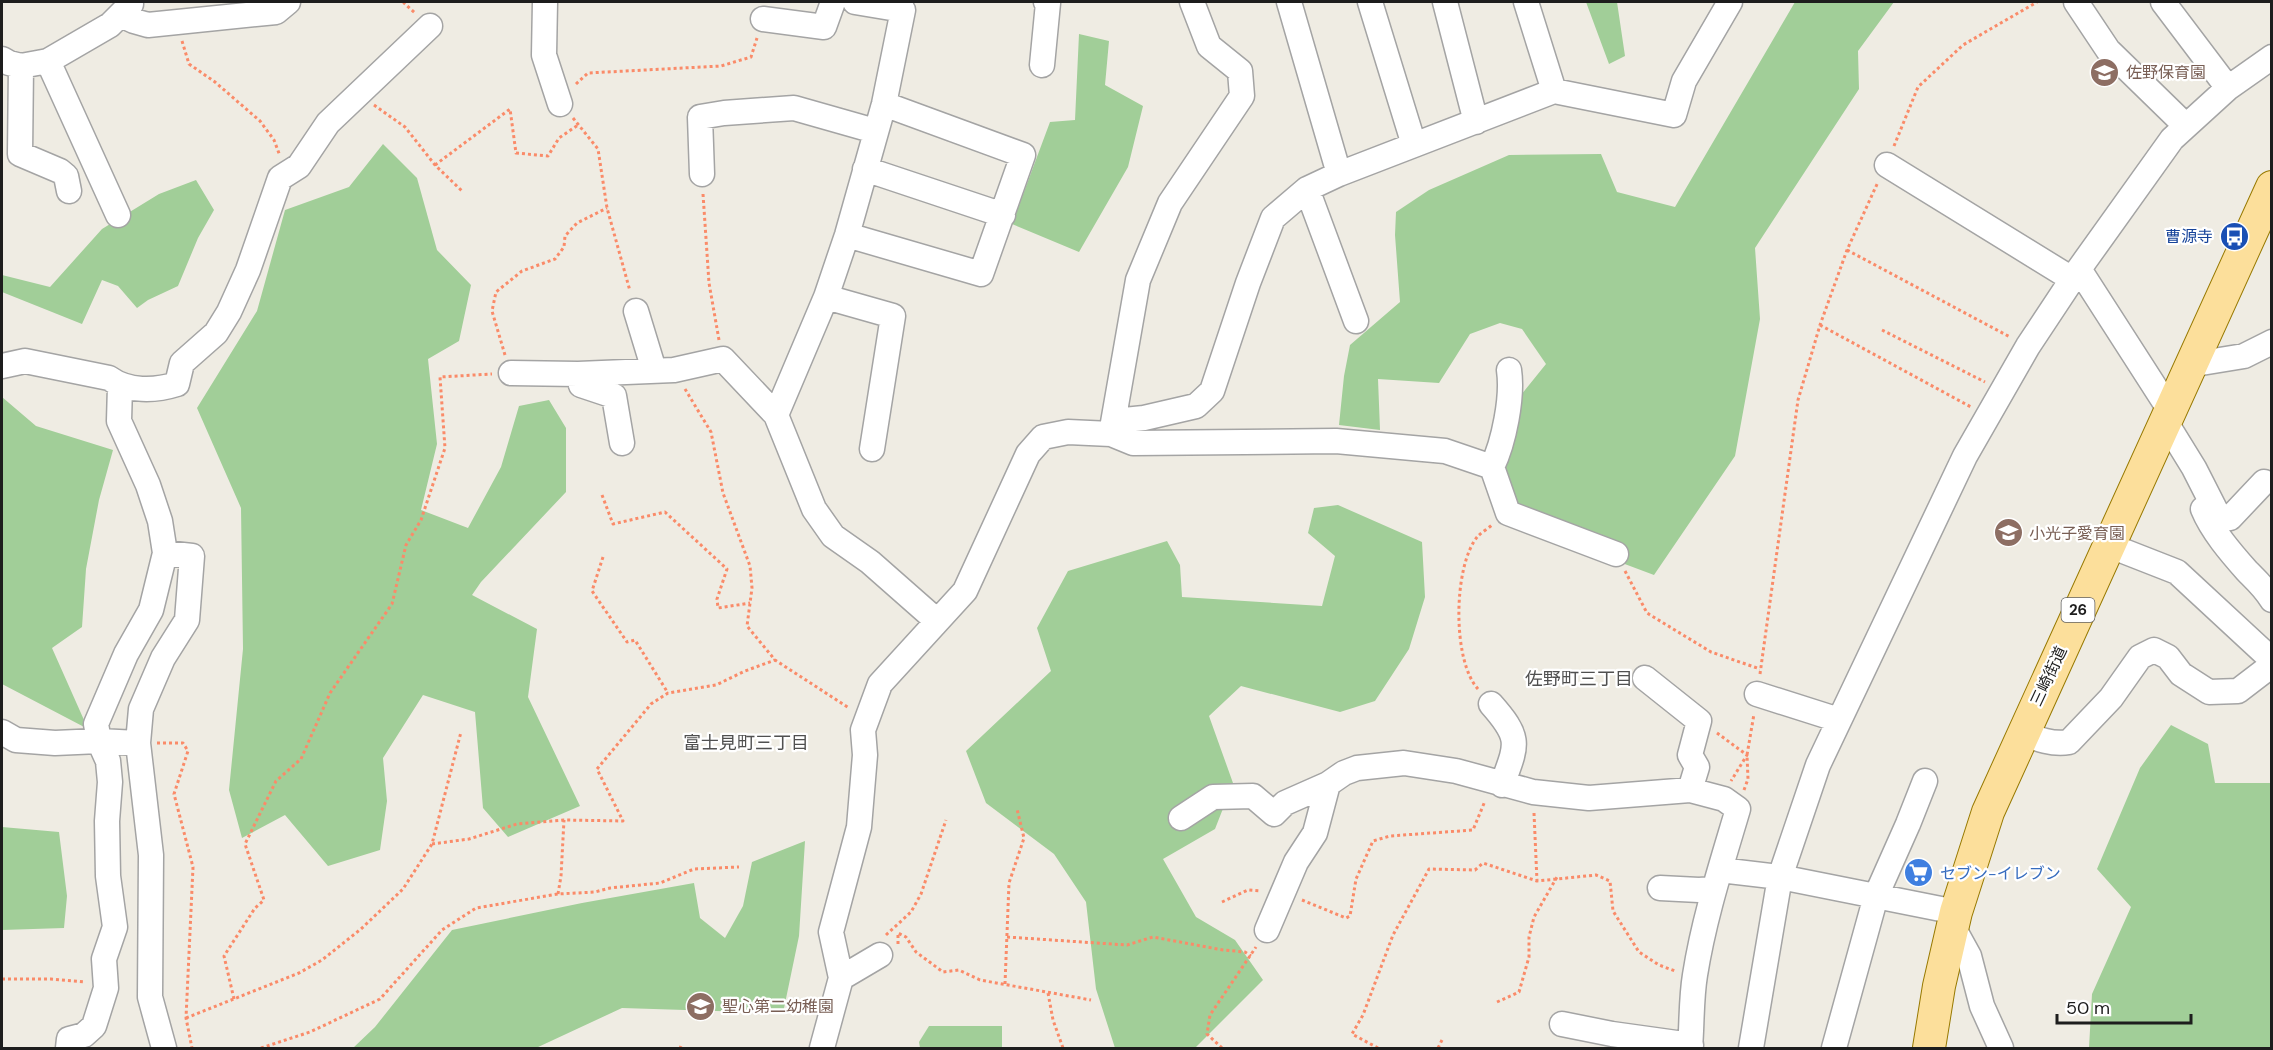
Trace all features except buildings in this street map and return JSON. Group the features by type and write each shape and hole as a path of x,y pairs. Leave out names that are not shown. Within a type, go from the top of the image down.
{"main road":[{"name":"三崎街道","path":"1929,1048 1939,986 1954,919 1988,812 2189,365 2270,198"}],"street":[{"path":"69,191 66,176 60,171 20,154 11,62 48,61 110,25 126,8 134,21 148,25 221,12 276,12 288,2"},
{"path":"545,2 544,55 565,96"},
{"path":"763,19 824,27 833,2"},
{"path":"776,415 826,297 847,235 884,104 903,10 855,2"},
{"path":"1042,65 1048,3 1046,2"},
{"path":"1113,428 1138,280 1170,203 1242,96 1240,71 1209,46 1192,2"},
{"path":"1289,2 1339,174"},
{"path":"1370,2 1414,145"},
{"path":"1445,2 1476,122"},
{"path":"1526,2 1554,91"},
{"path":"822,1048 841,978 831,932 859,826 865,755 863,730 880,684 965,591 1028,454 1043,437 1113,428 1144,418 1197,406 1212,391 1248,283 1273,218 1307,189 1339,174 1554,91 1674,115 1684,81 1730,2"},
{"path":"2076,2 2108,50 2186,126"},
{"path":"2163,2 2228,88"},
{"path":"2,366 25,361 109,378 120,387 159,389 177,384 182,363 216,333 229,312 248,270 280,178 299,165 328,123 430,26"},
{"path":"1751,1048 1780,877 1818,765 1965,456 2028,346 2075,274 2172,139 2228,88 2271,57"},
{"path":"48,61 118,215"},
{"path":"847,235 981,274 1023,154 884,104"},
{"path":"702,174 700,117 724,112 794,108 875,131"},
{"path":"1887,165 2075,274 2167,415 2197,478 2220,519 2230,518 2264,482"},
{"path":"865,169 1003,215"},
{"path":"1307,189 1356,321"},
{"path":"826,297 893,316 872,449"},
{"path":"636,310 664,370"},
{"path":"2189,365 2244,356 2271,342"},
{"path":"511,373 578,374 664,370 723,359 776,415 814,509 833,536 870,562 937,621"},
{"path":"1509,370 1512,386 1499,452 1492,467 1508,513 1616,554"},
{"path":"578,374 581,385 614,396 621,443"},
{"path":"68,1048 69,1039 84,1035 93,1026 106,988 104,959 115,927 108,876 107,821 110,782 108,761 99,741 96,724 126,654 151,610 165,553 160,521 148,485 119,421 120,387"},
{"path":"1113,428 1132,443 1336,441 1445,451 1492,467"},
{"path":"2197,478 2195,492 2208,521 2246,569 2266,589 2271,600"},
{"path":"2108,545 2177,572 2271,660"},
{"path":"164,1048 150,997 151,855 138,743 141,709 163,658 187,620 192,556 165,553"},
{"path":"2022,734 2041,740 2069,742 2111,698 2140,657 2154,650 2168,657 2181,674 2209,692 2238,691 2271,665"},
{"path":"1645,678 1699,721 1690,755 1697,766 1690,790"},
{"path":"1757,694 1839,720"},
{"path":"1491,704 1506,720 1515,739 1513,754 1497,784"},
{"path":"2,732 16,740 138,743"},
{"path":"1181,818 1213,797 1253,796 1274,814 1285,803 1328,784 1344,773 1358,768 1404,763 1456,771 1533,792 1589,798 1690,790 1724,799 1738,809 1717,879 1695,974 1690,1046 1612,1041 1562,1023"},
{"path":"1834,1048 1876,896 1925,780"},
{"path":"1267,930 1296,862 1316,833 1328,784"},
{"path":"1660,888 1699,890 1717,879 1780,877 1876,896 1954,919 1969,956 1982,1006 2001,1048"},
{"path":"841,978 880,955"}],"path":[{"path":"1738,809 1748,778 1747,755 1798,400 1820,325 1847,250 1887,165 1918,87 1963,45 2037,2"},
{"path":"636,310 607,208 598,149 578,125 565,96 588,73 721,66 751,57 763,19"},
{"path":"161,22 178,31 189,64 215,82 260,122 274,140 281,159 280,178"},
{"path":"359,94 405,127 435,165 462,191"},
{"path":"435,165 510,109 516,153 548,156 559,138 578,125"},
{"path":"702,174 709,283 723,359"},
{"path":"234,999 224,956 255,908 264,900 245,844 276,781 301,759 330,693 392,604 406,545 421,520 445,448 440,377 511,373 492,311 496,292 522,271 555,259 564,247 565,236 577,223 607,208"},
{"path":"1847,250 2028,346"},
{"path":"1820,325 1988,416"},
{"path":"1882,330 2002,391"},
{"path":"664,370 711,432 723,493 750,567 752,588 747,626 775,660 849,708 863,730"},
{"path":"602,495 613,524 665,512 727,569 717,599 718,608 750,603"},
{"path":"1491,704 1473,683 1466,665 1460,615 1461,582 1467,557 1478,536 1508,513"},
{"path":"1616,554 1647,613 1711,652 1760,669"},
{"path":"603,556 592,591 627,642 635,640 668,693"},
{"path":"432,844 469,839 517,824 564,820 623,821 597,769 651,704 668,693 716,685 775,660"},
{"path":"1699,721 1747,755"},
{"path":"186,1017 299,973 322,960 342,945 403,889 432,844 462,732"},
{"path":"138,743 183,743 188,751 174,794 193,867 186,1017 192,1048"},
{"path":"1222,902 1248,890 1283,892 1346,918 1350,916 1356,879 1373,841 1390,836 1473,830 1497,784"},
{"path":"1533,792 1537,880"},
{"path":"1005,984 1009,884 1024,838 1017,809"},
{"path":"558,894 564,820"},
{"path":"946,820 921,894 911,912 886,936 880,955 898,962 898,933 906,938 916,952 943,972 959,970 980,980 1091,1000"},
{"path":"1378,1048 1352,1034 1363,1015 1393,935 1429,869 1475,870 1483,864 1537,880 1596,875 1610,881 1613,911 1639,952 1659,965 1679,973 1695,974"},
{"path":"261,1048 310,1032 380,999 442,930 476,908 558,894 595,892 610,888 660,883 694,869 739,867"},
{"path":"1497,1002 1519,992 1529,957 1529,937 1534,916 1557,877"},
{"path":"1222,1048 1207,1034 1210,1015 1267,930"},
{"path":"1007,937 1127,945 1153,937 1245,952 1251,956"},
{"path":"2,979 89,982 106,988"},
{"path":"1048,993 1053,1020 1063,1048"},
{"path":"1438,1048 1442,1040"}],"green space":[{"path":"1586,2 1617,2 1625,56 1609,64"},
{"path":"1795,2 1894,2 1858,51 1859,89 1755,248 1760,319 1735,456 1654,575 1510,521 1484,475 1521,395 1546,364 1522,329 1500,323 1470,334 1439,383 1378,379 1380,430 1339,425 1350,345 1400,302 1395,235 1396,212 1429,190 1509,155 1601,154 1617,192 1675,207"},
{"path":"1079,34 1109,41 1105,85 1143,106 1128,167 1079,252 1012,224 1050,122 1075,120"},
{"path":"383,144 417,178 437,250 471,285 459,341 428,359 437,444 421,510 468,528 501,467 519,406 549,400 566,428 566,492 481,582 472,595 537,629 528,697 580,806 508,837 483,808 475,712 423,695 383,758 387,801 380,850 328,866 285,815 242,838 229,790 243,649 241,508 197,408 257,311 285,210 349,187"},
{"path":"196,180 214,210 198,238 178,286 148,300 137,308 118,286 102,280 82,324 2,292 2,275 50,287 102,229 159,194"},
{"path":"2,397 36,426 113,450 99,500 86,569 82,627 52,648 88,729 2,684"},
{"path":"1338,505 1422,542 1425,597 1409,649 1375,701 1340,712 1241,686 1209,716 1233,783 1215,829 1163,859 1196,917 1235,940 1263,980 1195,1048 1115,1048 1096,989 1086,902 1054,854 986,803 966,751 1051,671 1037,628 1068,571 1167,541 1180,565 1182,597 1322,606 1335,556 1308,533 1314,508"},
{"path":"2171,725 2208,744 2215,783 2271,783 2271,1048 2089,1048 2092,994 2131,907 2097,869 2140,768"},
{"path":"2,827 59,832 67,896 64,928 2,930"},
{"path":"805,841 799,936 783,1013 622,1008 536,1048 353,1048 375,1027 452,930 694,883 700,918 725,938 743,906 752,862"},
{"path":"929,1026 1002,1026 1002,1048 920,1048 919,1042"}],"place":[{"name":"佐野保育園","path":"2105,72"},
{"name":"曹源寺","path":"2234,236"},
{"name":"小光子愛育園","path":"2008,533"},
{"name":"セブン-イレブン","path":"1919,873"},
{"name":"聖心第二幼稚園","path":"701,1006"}],"district":[{"name":"佐野町三丁目","path":"1579,679"},
{"name":"富士見町三丁目","path":"746,743"}]}
